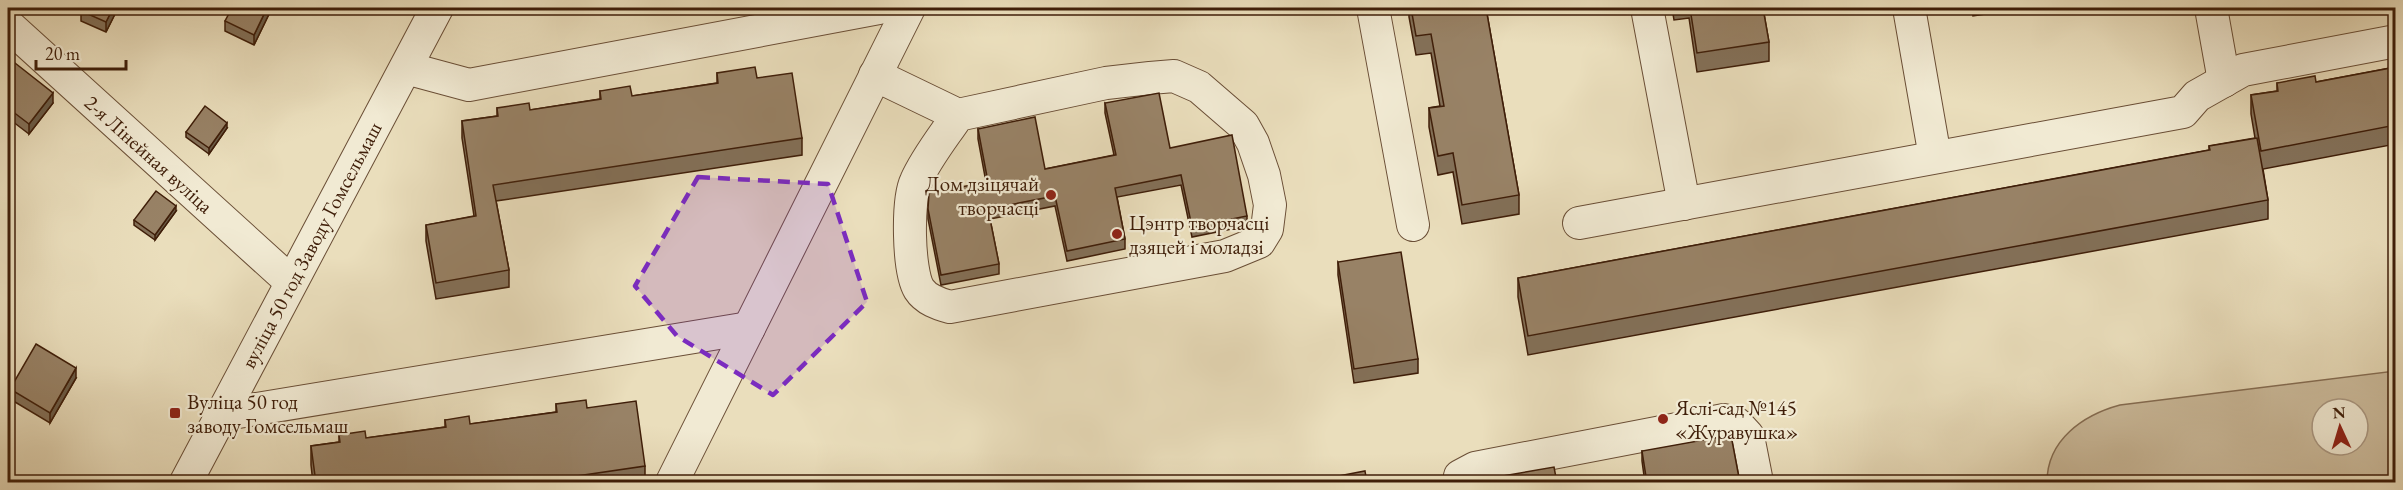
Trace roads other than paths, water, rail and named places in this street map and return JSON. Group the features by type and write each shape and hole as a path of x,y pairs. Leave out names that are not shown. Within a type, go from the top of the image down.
{"street":[{"name":"вуліца 50 год Заводу Гомсельмаш","path":"186,483 437,8"},
{"path":"406,68 470,84 879,8"},
{"path":"672,483 909,8"},
{"path":"1372,8 1413,225"},
{"path":"1647,8 1684,204"},
{"path":"1909,8 1935,157"},
{"path":"2211,8 2224,81"},
{"name":"2-я Лінейная вуліца","path":"8,25 291,282"},
{"path":"1579,223 2183,112 2197,96 2243,70 2396,41"},
{"path":"875,75 958,115 1106,83 1174,76 1199,87 1243,125 1253,143 1264,175 1270,205 1267,229 1259,242 1225,256 950,307 934,303 919,290 912,270 911,201 916,181 958,115"},
{"path":"220,415 749,328"},
{"path":"1459,483 1460,476 1475,468 1724,420 1737,424 1748,436 1756,483"}],"place":[{"name":"Дом дзіцячай творчасці","path":"1051,195"},
{"name":"Цэнтр творчасці дзяцей і моладзі","path":"1117,234"},
{"name":"Вуліца 50 год заводу Гомсельмаш","path":"175,413"},
{"name":"Яслі-сад №145 «Журавушка»","path":"1663,419"}]}
